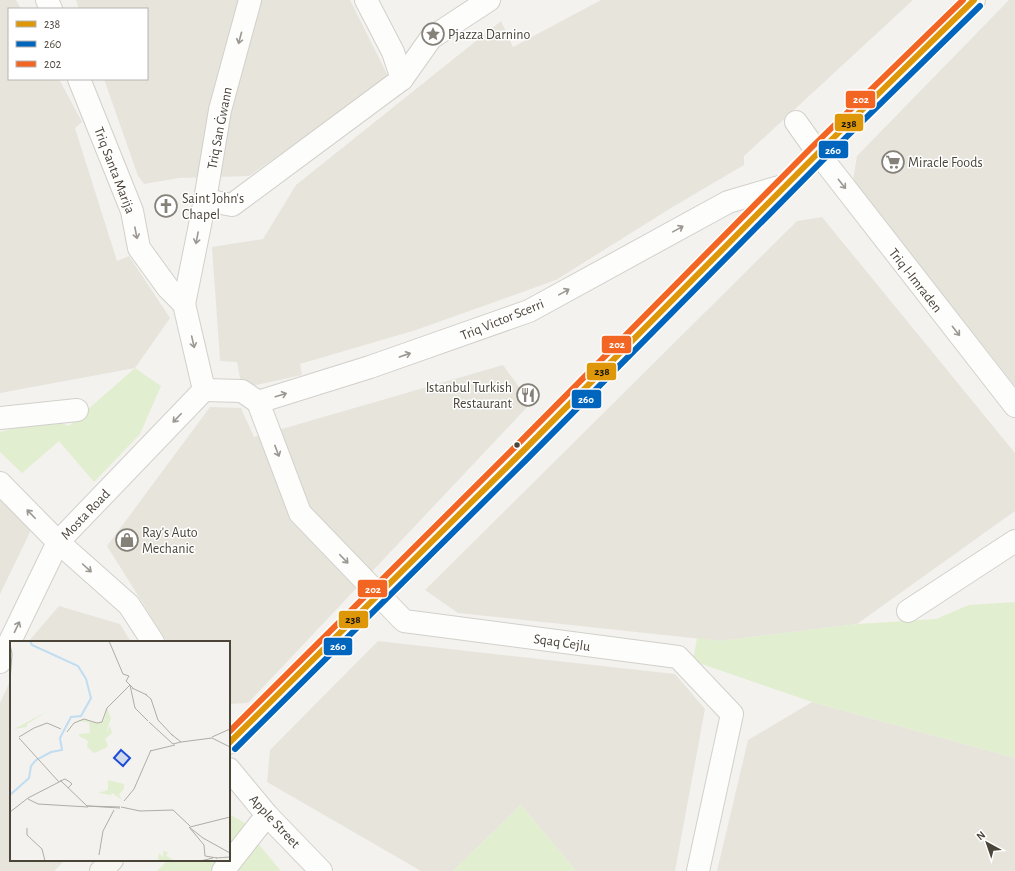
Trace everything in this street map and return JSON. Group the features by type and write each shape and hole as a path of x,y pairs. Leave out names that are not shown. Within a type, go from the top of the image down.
{"street":[{"name":"Triq San Ġwann","path":"184,304 205,200 220,110 250,0"},
{"path":"366,0 393,52 402,79"},
{"path":"205,200 232,205 402,79 431,38 489,0"},
{"path":"230,741 378,595 818,153 974,0"},
{"name":"Triq Santa Marija","path":"79,80 132,211 139,248 168,288 184,304"},
{"name":"Triq l-Imraden","path":"796,122 818,153 1006,382 1015,406"},
{"name":"Triq Victor Scerri","path":"258,402 370,367 529,311 728,202 786,185"},
{"path":"184,304 204,390 242,391 258,402"},
{"name":"Mosta Road","path":"10,641 58,542 204,390"},
{"name":"Sqaq Ċejlu","path":"258,402 300,513 378,595 404,620 678,657 732,714 698,871"},
{"path":"0,418 77,410"},
{"path":"0,483 58,542 129,605 151,641"},
{"path":"908,611 1015,541"},
{"name":"Mosta Road","path":"0,662 10,641"},
{"name":"Apple Street","path":"230,770 267,815 323,870"},
{"path":"223,871 267,815"},
{"path":"100,871 111,861"}],"shaded area":[{"path":"0,0 16,0 20,8 8,8 8,80 60,80 82,122 75,128 117,261 129,256 170,318 135,368 0,393"},
{"path":"76,0 350,0 390,80 249,176 179,178 144,184 138,176 104,80 148,80 148,8 79,8"},
{"path":"601,0 913,0 744,156 744,165 671,208 556,280 416,330 300,364 302,375 242,388 237,362 220,361 212,247 263,239 296,185 501,21 513,47"},
{"path":"1009,0 1015,0 1015,386 853,180 857,156"},
{"path":"822,217 1015,453 1015,511 857,624 720,641 458,613 425,590 797,221"},
{"path":"503,365 531,403 248,703 230,704 230,641 166,641 107,546 210,407 241,408 254,437"},
{"path":"0,494 32,528 0,594"},
{"path":"59,606 120,624 130,641 29,641"},
{"path":"378,641 675,674 705,709 675,871 576,871 521,805 453,871 421,871 267,782 270,750"},
{"path":"10,681 10,861 64,861 54,871 0,871 0,703"},
{"path":"812,702 1015,758 1015,871 717,871 748,740"}],"green space":[{"path":"135,368 161,386 140,434 94,482 59,441 22,473 0,452 0,432 51,418 69,426"},
{"path":"1015,602 1015,758 812,702 693,661 697,638 720,641 857,624 936,619 969,605"},
{"path":"521,805 576,871 453,871"},
{"path":"230,815 245,823 230,845"},
{"path":"256,841 281,871 233,871"},
{"path":"167,861 219,861 212,871 157,871"}],"transit line":[{"name":"202","path":"230,731 514,448 812,147 963,0"},
{"name":"238","path":"230,742 520,454 818,153 974,0"},
{"name":"260","path":"235,749 526,460 824,159 980,6"}],"place":[{"name":"Pjazza Darnino","path":"433,34"},
{"name":"Miracle Foods","path":"893,162"},
{"name":"Saint John's Chapel","path":"166,206"},
{"name":"Istanbul Turkish Restaurant","path":"528,395"},
{"name":"Ray's Auto Mechanic","path":"127,540"}]}
